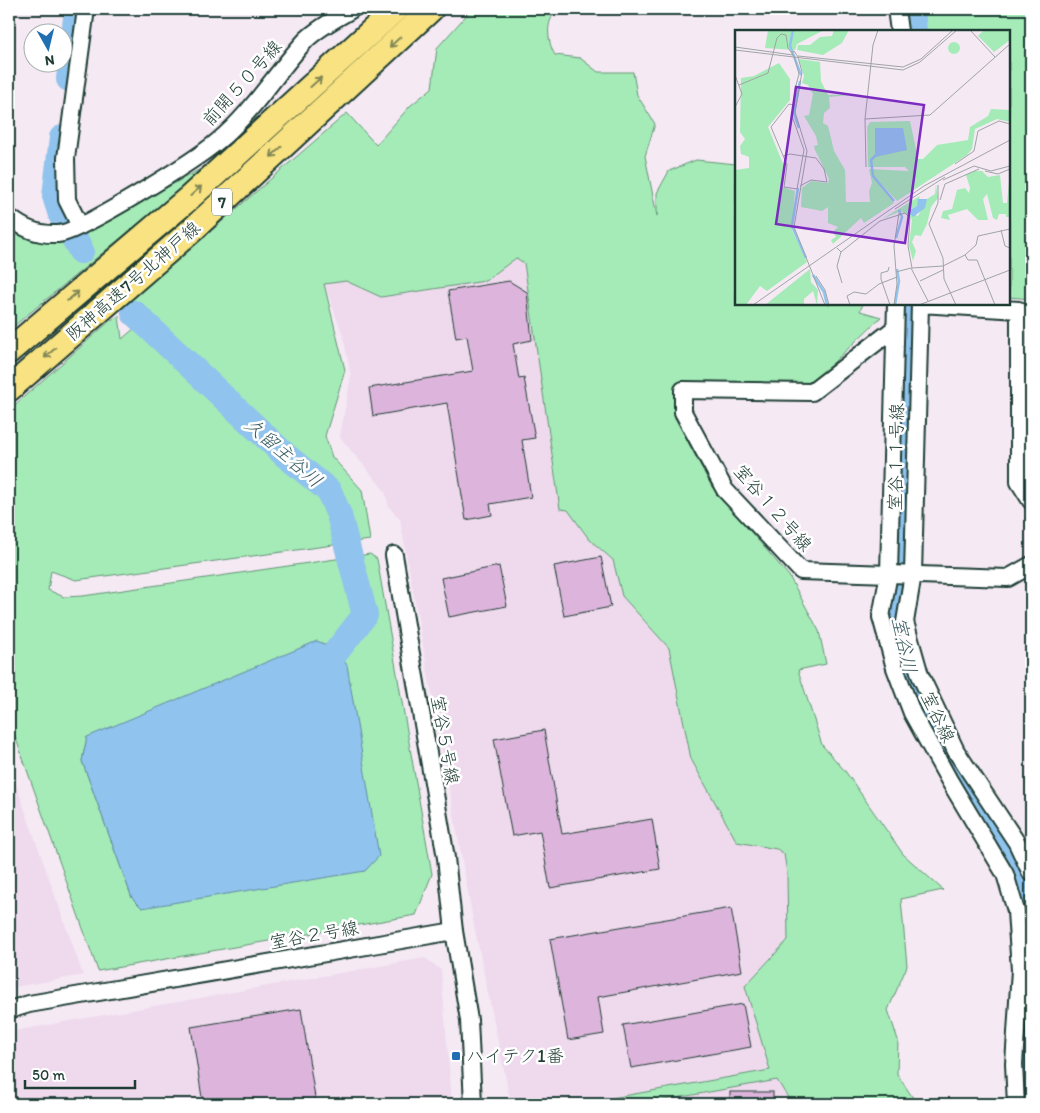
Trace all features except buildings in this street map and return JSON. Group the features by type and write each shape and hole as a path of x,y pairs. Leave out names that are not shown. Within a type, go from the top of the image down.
{"highway":[{"name":"阪神高速7号北神戸線","path":"9,351 188,199 396,9"},
{"name":"阪神高速7号北神戸線","path":"9,389 192,230 431,9"}],"street":[{"path":"9,217 32,232 72,229 66,200 66,158 86,9"},
{"name":"前開５０号線","path":"72,229 154,184 219,141 269,87 307,39 352,9"},
{"path":"896,9 899,30"},
{"name":"室谷線","path":"896,305 889,573 881,616 895,668 912,713 1005,874 1016,911 1026,970 1014,1064 1016,1104"},
{"name":"室谷１１号線","path":"920,305 913,574 905,622 920,675 956,751 1017,844 1031,873"},
{"name":"室谷１１号線","path":"936,305 1019,310 1019,482 1031,501"},
{"name":"室谷１２号線","path":"896,328 812,392 683,390 683,412 725,490 801,571 1008,578 1031,565"},
{"name":"室谷５号線","path":"394,555 446,858 454,931"},
{"path":"454,931 469,1020 473,1104"},
{"name":"室谷２号線","path":"9,1010 29,1004 454,931"}],"shaded area":[{"path":"516,258 524,264 560,509 568,510 589,539 613,560 622,596 669,648 691,759 737,841 777,849 784,854 787,873 788,940 745,986 770,1070 578,1104 511,1104 474,925 400,519 389,507 385,491 340,437 351,376 343,335 324,284 346,281 381,297 485,281"},
{"path":"9,765 83,975 9,988"},
{"path":"425,958 441,970 452,1104 9,1104 9,1034 14,1031"},
{"path":"777,1080 792,1104 642,1104"}],"green space":[{"path":"472,9 561,9 552,17 549,30 550,43 555,55 580,58 598,72 633,72 637,95 655,124 645,156 657,216 657,193 669,171 696,160 735,164 735,305 863,305 860,311 881,317 811,384 675,385 674,416 712,487 789,576 819,631 826,664 798,670 822,745 845,771 903,854 943,890 901,899 907,966 888,1010 898,1040 897,1074 917,1104 792,1104 777,1080 642,1104 578,1104 770,1070 745,986 788,940 787,873 784,854 777,849 737,842 691,759 669,648 622,596 613,560 589,539 568,510 560,509 524,263 516,258 485,281 381,297 346,281 324,284 345,370 325,436 332,457 362,490 370,540 76,580 51,571 48,590 64,597 83,596 370,554 377,559 432,874 416,915 98,971 9,719 9,410 111,320 119,316 122,339 136,327 193,385 321,497 328,506 332,519 349,517 334,488 130,301 347,113 376,145 410,106 432,88 437,48","holes":["87,737 142,908 132,898 82,761"]},
{"path":"919,9 1031,9 1031,299 1010,297 1010,30 923,30"},
{"path":"213,162 9,330 9,253 11,253 9,227 17,235 65,244"}],"water":[{"path":"317,641 334,648 347,665 379,856 365,871 142,908 132,898 82,761 87,737"}],"waterway":[{"name":"久留主谷川","path":"69,79 77,9"},
{"name":"室谷川","path":"912,9 914,30"},
{"name":"久留主谷川","path":"62,138 55,196 61,215 81,251"},
{"name":"室谷川","path":"910,305 904,519 896,619 912,680 938,741 964,789 1016,862 1026,897 1031,957"},
{"name":"久留主谷川","path":"134,313 285,455 329,491 339,515 365,615 318,675"},
{"name":"室谷川","path":"1026,1104 1026,1060 1031,1005"}],"place":[{"name":"ハイテク1番","path":"456,1056"}]}
